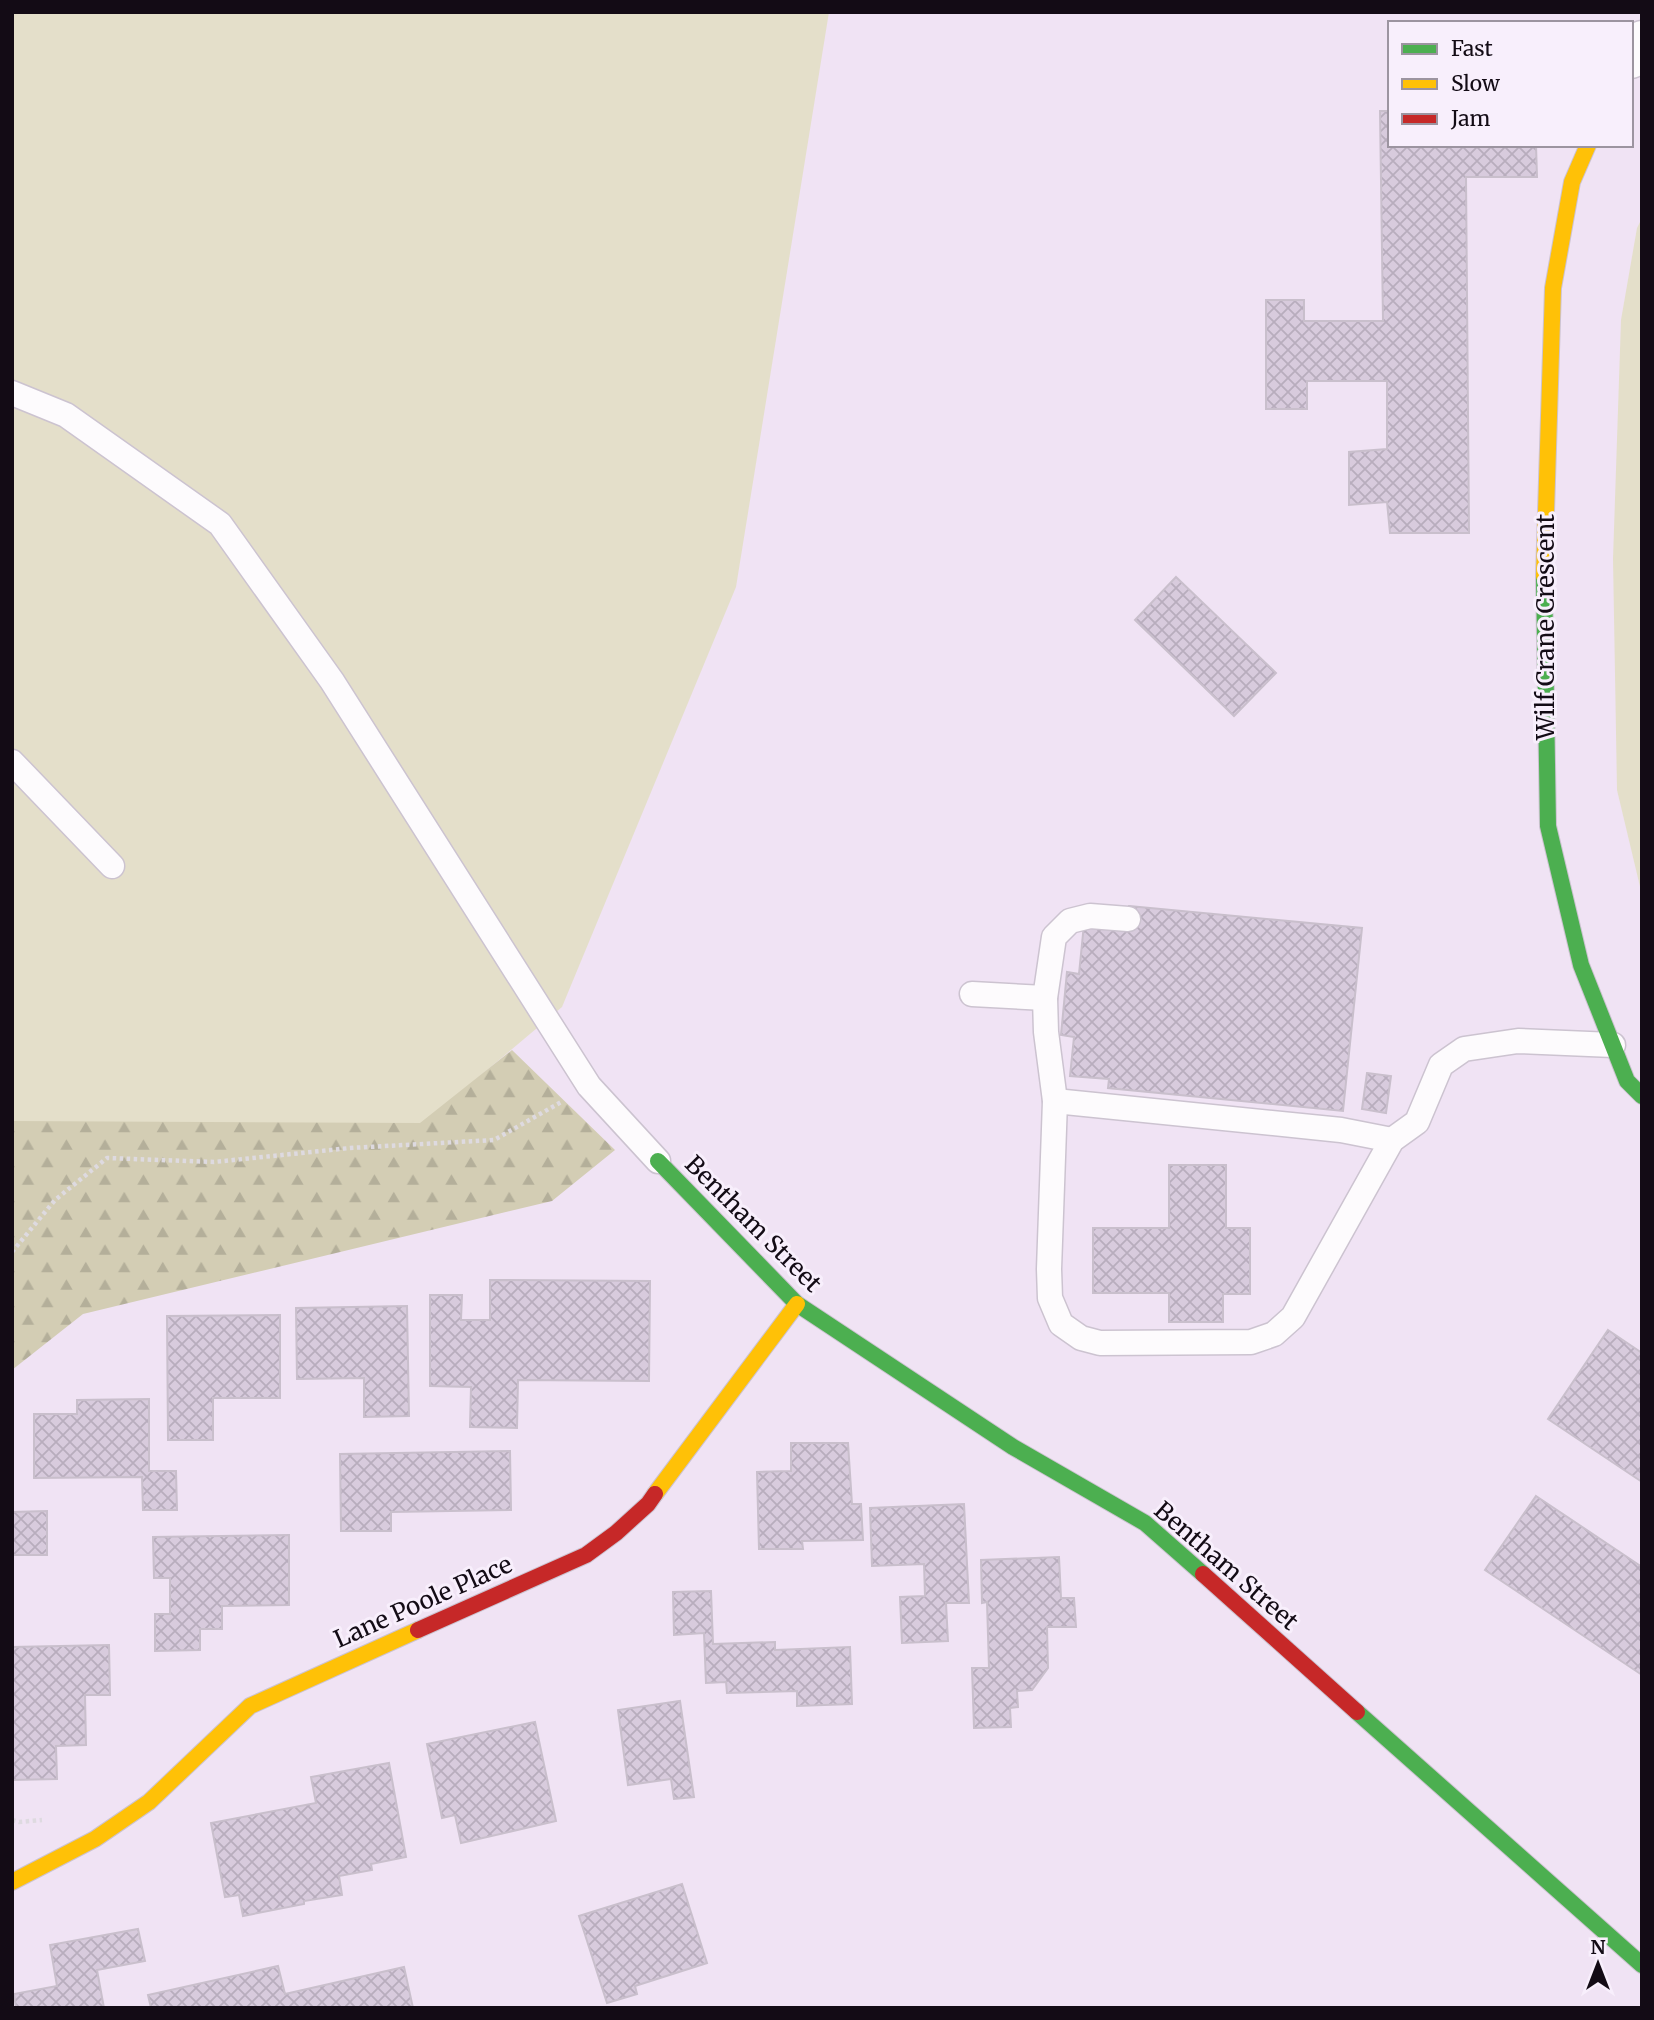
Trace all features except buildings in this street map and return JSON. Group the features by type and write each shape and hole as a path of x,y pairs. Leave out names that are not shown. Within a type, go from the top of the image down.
{"street":[{"path":"1633,56 1642,40"},
{"name":"Wilf Crane Crescent","path":"1587,147 1572,182 1553,288 1544,562 1548,825 1581,965 1627,1081 1642,1096"},
{"name":"Bentham Street","path":"657,1161 797,1304 1013,1447 1145,1523 1642,1965"},
{"name":"Lane Poole Place","path":"12,1882 95,1839 149,1802 250,1706 586,1555 616,1533 648,1504 797,1304"}],"lane":[{"path":"12,393 66,415 220,524 332,681 589,1086 657,1161"},
{"path":"12,762 112,866"},
{"path":"1128,919 1090,916 1070,921 1054,937 1045,998 1046,1032 1055,1101 1050,1298 1062,1324 1081,1338 1100,1343 1251,1342 1274,1334 1293,1317 1392,1140 1417,1122 1441,1065 1464,1049 1518,1041 1613,1045"},
{"path":"972,994 1045,998"},
{"path":"1055,1101 1341,1130 1392,1140"}],"path":[{"path":"12,1252 55,1200 107,1158 215,1162 350,1148 494,1140 589,1086"}],"shaded area":[{"path":"12,12 829,12 736,587 562,1007 424,1123 12,1123"},
{"path":"1642,218 1642,895 1617,790 1613,559 1621,320 1637,228"}],"green space":[{"path":"512,1050 615,1150 552,1201 83,1314 12,1370 12,1121 420,1123"}],"traffic: fast":[{"path":"1544,576 1548,826 1581,965 1627,1081 1642,1096"},
{"path":"658,1161 797,1304 1013,1447 1145,1523 1203,1574"},
{"path":"1357,1712 1642,1965"}],"traffic: slow":[{"path":"1544,576 1553,288 1572,182 1587,147"},
{"path":"655,1494 797,1304"},
{"path":"12,1882 95,1839 149,1802 250,1706 418,1630"}],"traffic: jam":[{"path":"418,1630 586,1555 616,1533 648,1504 655,1494"},
{"path":"1203,1574 1357,1712"}]}
